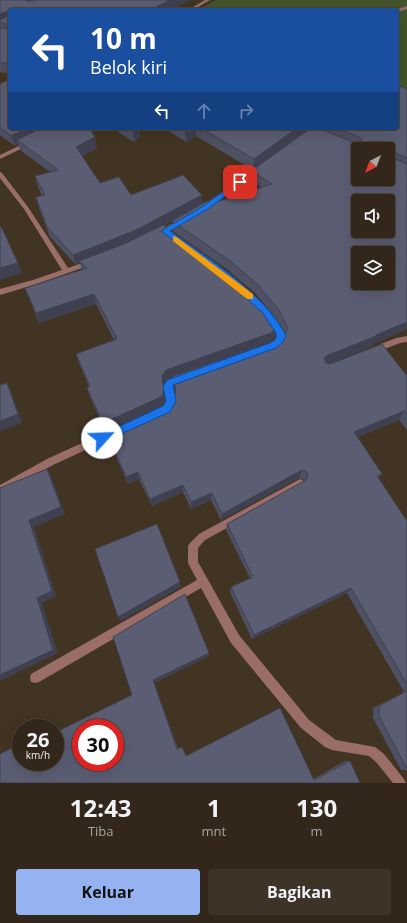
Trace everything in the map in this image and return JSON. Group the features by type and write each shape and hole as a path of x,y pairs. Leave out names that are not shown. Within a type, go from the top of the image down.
{"street":[{"path":"194,8 208,0"},
{"path":"303,130 308,134 324,137"},
{"path":"0,158 32,141"},
{"path":"192,215 263,165"},
{"path":"0,174 26,208 66,271"},
{"path":"152,236 168,233 185,219"},
{"path":"0,292 35,282 98,259"},
{"path":"265,310 281,336 276,343 266,348"},
{"path":"366,353 399,340 407,339"},
{"path":"159,412 166,409 171,401 168,386 170,382 192,374"},
{"path":"0,490 50,462 125,428"},
{"path":"300,483 202,537 193,546 193,563 202,582 235,639 305,724 329,743 336,746 370,751 380,758 400,783"},
{"path":"35,678 202,582"}],"green space":[{"path":"216,0 407,0 407,93 399,94 399,8 201,8"}],"building":[{"path":"0,0 170,0 154,8 8,8 8,12 0,14"},
{"path":"8,16 8,25 0,22 0,20"},
{"path":"8,27 8,64 0,62 0,28 7,29"},
{"path":"8,80 8,130 23,130 11,136 0,127 0,84"},
{"path":"399,86 407,89 407,158 395,152 395,142 362,142 361,138 343,130 399,130"},
{"path":"37,130 90,130 95,137 76,147 100,183 119,177 131,195 183,175 202,195 136,230 73,255 47,227 36,197 45,195 35,176 58,170 17,140"},
{"path":"204,130 294,130 254,159"},
{"path":"308,130 323,130 353,142 351,142 351,186 395,186 395,159 407,164 407,322 326,356 324,359 326,363 330,364 382,344 407,376 407,415 404,411 354,432 382,474 377,476 407,521 407,684 351,588 254,635 231,587 253,577 227,524 306,480 308,475 306,471 302,470 222,514 212,493 191,502 183,485 150,499 138,472 126,477 107,432 169,404 176,392 173,376 278,340 285,335 288,328 279,310 257,284 229,260 172,221 207,201 210,204 272,184 251,171"},
{"path":"163,225 211,259 241,283 267,312 277,327 271,333 166,370 162,376 164,392 161,397 103,423 87,388 90,386 76,354 117,339 94,294 36,313 25,288 87,268 79,261 124,244"},
{"path":"1,226 18,263 0,268 0,227"},
{"path":"7,383 18,414 0,421 0,385"},
{"path":"47,469 61,507 29,520 52,591 37,598 53,650 0,675 0,488"},
{"path":"157,524 180,582 118,617 95,549"},
{"path":"185,594 209,653 153,680 177,749 182,747 186,756 280,708 314,780 350,761 360,783 0,783 0,754 12,748 12,771 64,771 64,728 72,724 72,771 124,771 124,719 83,719 132,695 113,637"},
{"path":"407,691 407,769 379,716 379,706"}],"slow traffic":[{"path":"175,239 220,272 250,297"}],"route":[{"path":"102,438 169,407 171,401 168,386 170,382 273,346 279,341 281,336 280,332 265,310 220,272 165,231 206,208 240,182"}]}
